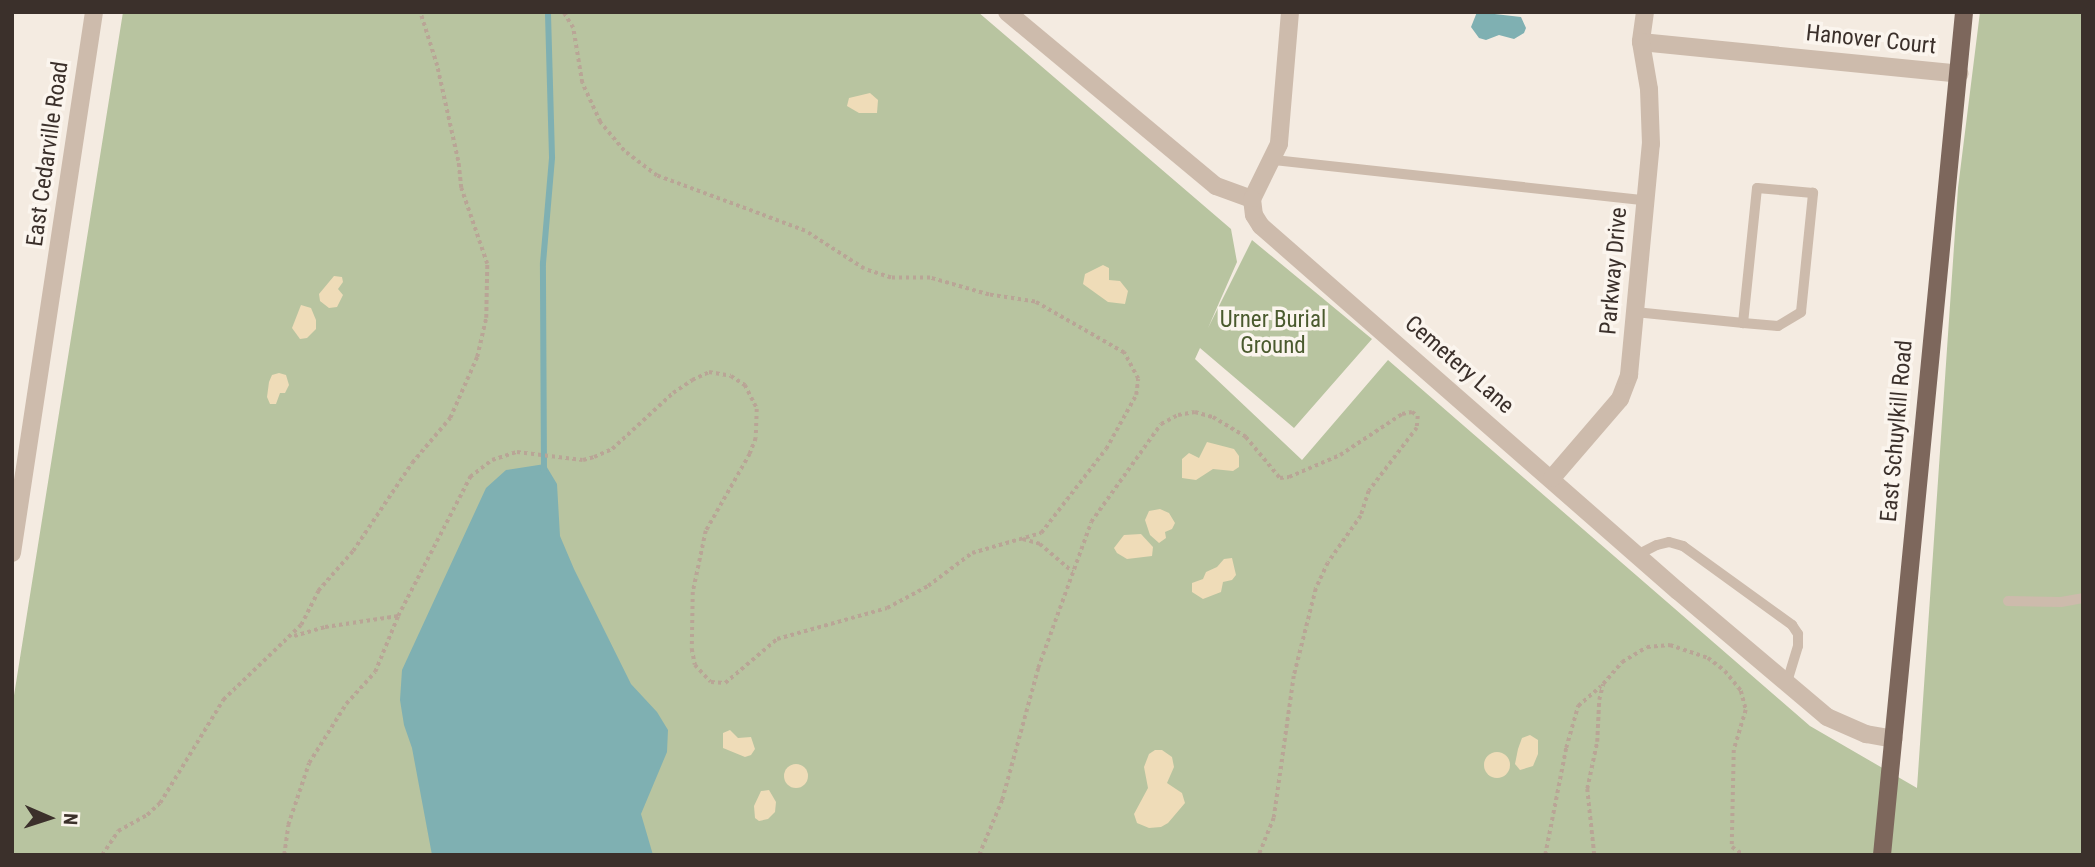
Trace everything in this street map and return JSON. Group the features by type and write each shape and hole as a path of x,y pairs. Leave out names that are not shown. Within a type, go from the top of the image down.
{"main road":[{"name":"East Schuylkill Road","path":"1882,855 1964,12"}],"street":[{"name":"East Cedarville Road","path":"12,553 94,12"},
{"path":"1007,12 1216,186 1252,199 1274,160 1279,144 1290,12"},
{"path":"1642,42 1644,12"},
{"name":"Hanover Court","path":"1642,42 1959,74"},
{"name":"Parkway Drive","path":"1552,478 1620,399 1629,375 1651,144 1649,89 1642,42"},
{"name":"Cemetery Lane","path":"1252,199 1254,215 1261,226 1637,555 1787,682 1838,723 1866,734 1894,739"}],"lane":[{"path":"1274,160 1644,200"},
{"path":"1635,312 1743,323 1778,326 1801,313 1813,193 1757,188 1743,323"},
{"path":"1637,555 1669,542 1683,546 1792,625 1798,634 1798,646 1787,682"},
{"path":"2008,601 2061,602 2083,598"}],"path":[{"path":"102,855 118,831 147,815 160,803 223,700 248,673 291,638 318,591 353,551 412,463 450,418 477,357 486,318 487,264 461,188 458,161 437,66 420,12"},
{"path":"284,855 288,825 309,763 345,704 375,672 398,616 470,477 492,460 522,453 558,455 583,460 612,449 673,393 709,372 731,376 745,384 757,409 756,438 750,454 706,531 693,592 692,649 695,665 711,682 724,682 736,677 777,639 887,608 928,586 972,554 1041,533 1126,416 1136,394 1138,379 1124,353 1035,302 989,295 930,278 891,278 864,270 805,231 657,176 624,151 600,122 582,83 573,28 567,14 563,12"},
{"path":"979,855 1002,800 1038,668 1091,522 1161,424 1178,415 1195,412 1231,428 1262,453 1280,478 1289,477 1339,455 1402,414 1412,412 1418,416 1417,428 1369,491 1361,516 1328,563 1316,589 1294,676 1274,818 1259,855"},
{"path":"1023,538 1040,544 1073,572"},
{"path":"291,638 324,628 398,616"},
{"path":"1545,855 1566,748 1578,706 1603,684 1622,662 1647,647 1670,645 1689,650 1725,671 1741,691 1746,710 1734,750 1732,847 1744,855"},
{"path":"1594,855 1587,789 1597,742 1599,699 1603,684"}],"green space":[{"name":"Urner Burial Ground","path":"123,12 978,12 1231,229 1237,262 1208,328 1252,240 1372,339 1294,428 1200,348 1195,359 1302,460 1388,360 1810,726 1917,788 1958,188 1980,12 2083,12 2083,855 12,855 12,708"}],"sand":[{"path":"870,93 878,100 877,113 859,113 847,106 849,98"},
{"path":"1103,265 1109,268 1109,280 1120,281 1128,291 1125,304 1108,302 1083,284 1085,274"},
{"path":"334,276 342,277 343,282 338,289 343,295 337,307 329,308 320,301 319,294"},
{"path":"301,305 311,308 316,329 307,338 300,339 292,328"},
{"path":"272,375 286,375 289,385 285,393 280,393 276,404 270,404 267,397 269,382"},
{"path":"1207,442 1234,449 1239,456 1239,467 1233,471 1213,469 1196,480 1182,478 1182,459 1189,453 1199,458"},
{"path":"1160,509 1169,513 1175,523 1172,529 1165,532 1166,538 1159,543 1150,535 1145,520 1149,511"},
{"path":"1141,534 1153,547 1152,556 1127,559 1117,553 1114,548 1124,535"},
{"path":"1232,558 1236,575 1232,580 1223,582 1221,592 1203,599 1192,592 1192,583 1203,579 1206,572 1217,567 1224,559"},
{"path":"730,730 738,738 751,737 755,749 751,755 745,757 723,748 723,733"},
{"path":"1530,735 1538,740 1538,754 1533,766 1520,770 1515,764 1518,749 1522,738"},
{"path":"1162,750 1172,757 1174,767 1167,783 1182,793 1185,803 1168,823 1149,828 1137,823 1134,814 1148,788 1144,767 1149,754"},
{"path":"1497,752 1506,756 1510,765 1506,774 1497,778 1488,774 1484,765 1488,756"},
{"path":"796,764 804,768 808,776 804,784 796,788 788,784 784,776 788,768"},
{"path":"769,790 776,802 775,812 768,819 759,821 755,818 754,806 761,791"}],"water":[{"path":"1477,12 1521,17 1526,28 1524,33 1514,39 1499,35 1486,40 1479,38 1471,27"},
{"path":"545,464 557,484 560,536 574,569 631,684 657,712 668,730 667,752 641,814 653,855 432,855 412,748 404,725 400,700 402,670 486,488 506,470"}],"waterway":[{"path":"544,472 543,263 552,157 548,12"}]}
